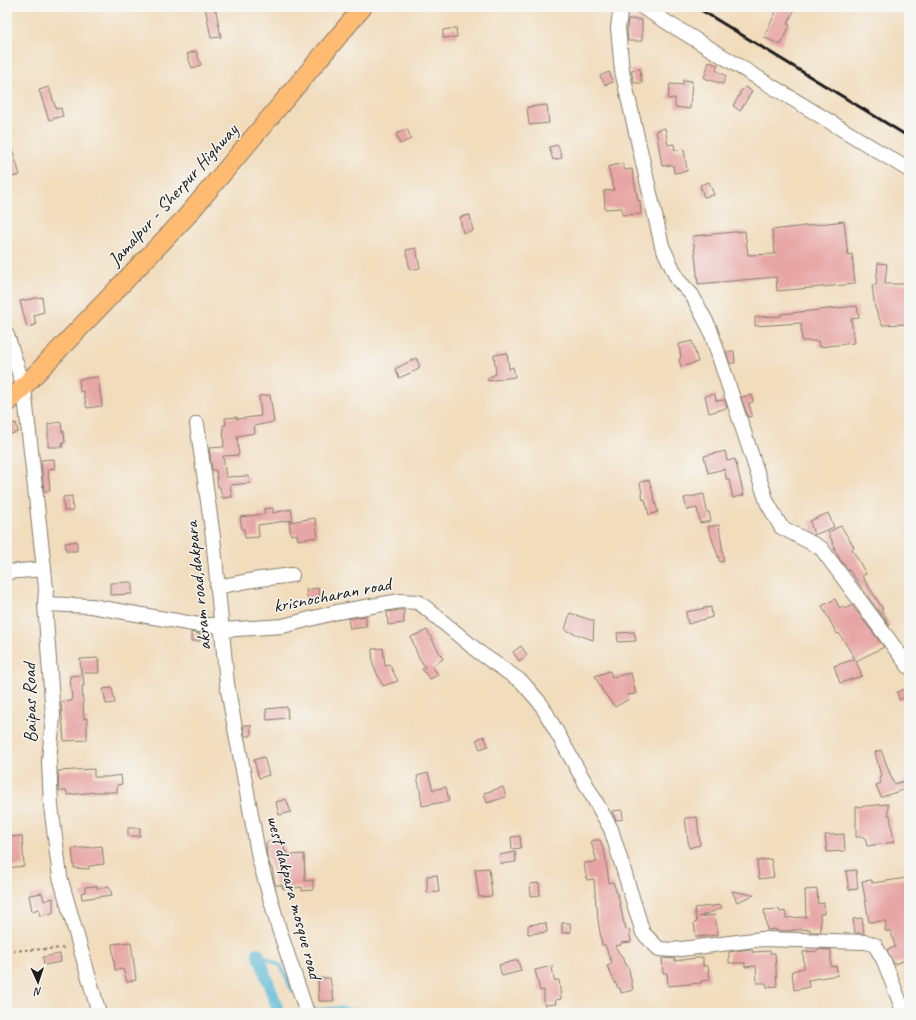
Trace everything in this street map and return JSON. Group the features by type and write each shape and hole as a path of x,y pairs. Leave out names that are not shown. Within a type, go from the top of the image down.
{"main road":[{"name":"Jamalpur - Sherpur Highway","path":"7,404 24,388 186,217 363,7"}],"street":[{"path":"621,7 618,28 622,71 662,246 678,280 692,295 710,329 767,502 781,527 821,548 909,667"},
{"path":"642,7 909,170"},
{"name":"Baipas Road","path":"7,335 24,388 46,589 45,604 53,716 49,761 51,806 60,877 99,1013"},
{"name":"akram road,dakpara","path":"197,424 207,490 228,688 238,744"},
{"path":"7,572 44,569"},
{"path":"217,587 253,580 292,575"},
{"name":"krisnocharan road","path":"45,604 92,606 221,628 283,626 337,612 400,601 418,602 480,653 522,682 541,704 611,829 643,933 659,949 673,950 762,939 866,942 875,945 884,961 904,1013"},
{"name":"west dakpara mosque road","path":"238,744 259,858 279,929 307,1013"}],"path":[{"path":"7,951 80,948"}],"building":[{"path":"205,7 214,7 221,37 211,38"},
{"path":"778,7 796,7 787,24 790,25 781,45 764,37"},
{"path":"628,19 642,20 642,41 628,41"},
{"path":"456,28 457,37 443,38 443,30"},
{"path":"196,51 201,65 192,68 187,54"},
{"path":"709,62 718,65 716,70 726,76 723,84 704,78"},
{"path":"640,69 642,83 634,83 631,70"},
{"path":"609,72 613,82 605,85 600,76"},
{"path":"683,80 692,81 690,109 675,107 675,98 668,99 670,84 683,85"},
{"path":"49,87 56,109 61,108 63,116 49,120 39,90"},
{"path":"745,87 752,91 740,111 733,106 740,94 739,93"},
{"path":"547,105 549,123 529,125 527,107"},
{"path":"665,128 668,145 674,144 675,150 684,149 687,171 674,173 673,165 662,166 656,130"},
{"path":"407,129 411,139 400,144 396,134"},
{"path":"7,138 9,138 20,175 9,178 7,173"},
{"path":"558,145 562,158 553,160 549,147"},
{"path":"622,163 625,170 632,169 638,201 640,200 641,214 622,215 622,208 605,209 604,191 614,190 608,167"},
{"path":"709,182 714,195 704,197 700,185"},
{"path":"470,215 473,231 463,233 460,217"},
{"path":"844,221 848,255 852,254 855,284 777,291 776,277 698,284 693,236 745,231 748,255 775,254 772,230"},
{"path":"416,248 420,268 410,270 406,250"},
{"path":"878,263 887,264 885,284 909,284 909,324 882,325 875,308 872,285 876,285"},
{"path":"42,297 44,312 34,315 36,325 27,327 20,301"},
{"path":"857,306 859,318 851,319 854,343 819,347 818,341 802,341 801,323 755,326 755,317 781,316 781,314"},
{"path":"692,341 698,362 681,367 679,359 681,358 679,344"},
{"path":"734,351 735,363 730,363 726,352"},
{"path":"507,353 509,369 513,367 515,377 488,381 487,378 496,374 494,355"},
{"path":"416,358 420,366 418,367 419,369 399,378 395,369"},
{"path":"98,377 102,406 87,408 83,391 80,392 79,379"},
{"path":"715,394 716,401 725,400 727,408 709,413 705,396"},
{"path":"270,395 274,422 254,426 255,433 237,436 239,455 223,456 226,477 249,476 250,483 230,485 232,497 222,498 220,487 218,487 216,470 212,470 209,448 224,447 223,425 226,425 225,418 237,417 237,419 261,416 259,396"},
{"path":"752,395 753,402 749,403 752,416 748,417 741,397"},
{"path":"61,422 62,432 64,431 65,443 62,443 63,447 48,447 48,424"},
{"path":"16,423 18,432 7,435 7,425"},
{"path":"725,451 727,461 735,459 744,495 733,498 729,480 727,480 724,469 708,473 704,456"},
{"path":"54,459 55,468 48,469 50,491 44,491 41,460"},
{"path":"649,480 658,512 649,515 645,499 643,500 640,482"},
{"path":"704,494 707,512 709,512 711,521 700,523 697,508 687,510 684,498"},
{"path":"72,496 73,511 64,511 63,497"},
{"path":"273,508 273,513 291,509 293,520 258,525 259,537 245,538 240,517 265,514 264,509"},
{"path":"828,513 834,527 814,535 810,521"},
{"path":"315,518 318,537 298,540 297,534 291,535 289,522"},
{"path":"719,525 724,561 720,562 708,527"},
{"path":"841,526 854,547 852,549 866,574 862,576 883,609 881,610 890,625 889,626 839,558 834,548 828,532"},
{"path":"77,541 77,551 66,551 65,543"},
{"path":"132,582 132,594 110,595 110,583"},
{"path":"318,588 320,599 308,601 306,590"},
{"path":"835,599 840,608 843,606 845,609 852,605 884,647 856,661 862,676 840,683 834,666 855,659 839,633 837,634 822,606"},
{"path":"711,607 712,617 688,624 686,612"},
{"path":"404,610 404,623 388,625 387,612"},
{"path":"570,613 594,621 593,640 565,630"},
{"path":"366,616 366,627 350,629 348,619"},
{"path":"427,630 443,659 432,666 438,675 430,679 422,669 425,667 418,656 411,637"},
{"path":"191,632 200,634 200,641 191,641"},
{"path":"634,632 636,641 618,642 617,633"},
{"path":"521,646 527,655 519,661 513,652"},
{"path":"383,648 385,666 389,664 398,681 383,686 373,665 372,649"},
{"path":"98,658 99,673 81,673 80,659"},
{"path":"610,671 612,677 631,673 636,694 627,695 629,699 615,707 602,690 595,676"},
{"path":"83,675 84,686 82,686 84,719 87,718 87,740 64,741 61,702 72,701 70,676"},
{"path":"909,687 909,696 899,700 897,692"},
{"path":"112,688 115,703 106,704 103,689"},
{"path":"287,707 288,718 267,720 266,709"},
{"path":"243,725 251,725 251,736 245,736"},
{"path":"484,736 488,746 480,749 476,740"},
{"path":"881,750 894,784 909,780 909,788 881,797 876,785 881,783 879,777 881,776 875,752"},
{"path":"264,757 269,775 259,778 254,760"},
{"path":"94,769 94,777 121,775 122,784 117,785 117,792 96,792 67,795 67,791 59,791 58,771"},
{"path":"428,773 433,790 446,787 449,801 422,806 417,776"},
{"path":"503,787 506,797 487,803 484,793"},
{"path":"286,799 291,812 279,815 276,802"},
{"path":"888,804 888,815 890,815 894,842 867,846 865,837 856,837 856,807"},
{"path":"622,810 623,819 616,820 612,811"},
{"path":"697,817 700,845 689,848 685,818"},
{"path":"128,828 140,828 140,836 128,836"},
{"path":"844,834 845,851 827,852 825,835"},
{"path":"22,836 24,866 7,868 7,837"},
{"path":"520,836 521,848 512,849 511,837"},
{"path":"283,840 285,852 288,851 288,855 304,854 305,881 313,880 313,890 302,891 302,887 283,889 282,885 275,885 272,868 267,856 266,842"},
{"path":"600,840 605,854 609,883 613,882 619,899 626,930 629,929 631,942 621,943 621,945 615,946 629,969 633,990 621,993 620,988 618,988 607,966 612,964 605,945 602,945 594,879 587,880 584,863 597,862 591,841"},
{"path":"102,846 104,864 89,866 89,869 74,868 72,849"},
{"path":"515,852 516,862 500,864 499,855"},
{"path":"771,859 774,877 759,879 757,861"},
{"path":"489,868 492,896 479,897 475,869"},
{"path":"856,870 858,889 849,890 846,871"},
{"path":"437,875 439,892 427,893 427,876"},
{"path":"907,878 909,890 909,959 894,964 887,950 895,947 891,931 885,931 886,921 869,922 862,881 872,880 872,883"},
{"path":"539,883 540,895 531,896 530,884"},
{"path":"97,886 97,889 109,886 112,895 82,899 81,893 85,892 85,887"},
{"path":"817,889 818,904 824,903 824,914 820,914 821,932 810,932 810,929 785,931 776,931 776,929 767,930 764,910 779,909 780,912 785,911 786,918 806,917 805,890"},
{"path":"732,891 754,895 737,902"},
{"path":"42,893 44,901 53,898 53,913 40,916 39,909 32,911 29,895"},
{"path":"721,905 722,908 699,917 715,915 718,935 696,937 694,923 697,922 694,908"},
{"path":"862,918 864,933 855,933 853,919"},
{"path":"546,923 547,932 528,934 528,925"},
{"path":"562,923 570,923 571,932 562,933"},
{"path":"131,942 136,980 127,982 123,969 115,970 112,944"},
{"path":"752,949 752,952 770,951 770,953 775,953 777,986 767,987 766,983 757,983 756,966 745,967 745,963 729,963 729,952"},
{"path":"818,949 831,950 831,967 836,966 838,975 808,980 809,987 794,990 792,971 804,968 803,952 818,951"},
{"path":"60,954 61,962 44,965 43,957"},
{"path":"703,957 703,966 708,966 710,980 701,981 701,983 668,986 667,973 663,973 662,958 675,959 675,961"},
{"path":"518,960 521,971 502,976 499,965"},
{"path":"552,966 554,980 559,980 561,999 555,1000 556,1004 544,1005 544,990 540,991 535,970"},
{"path":"318,978 330,978 334,1001 319,1001"}],"waterway":[{"path":"258,953 281,966 293,992"},
{"path":"258,953 279,1013"},
{"path":"309,1007 316,1010 341,1008 360,1011 363,1013"}],"railway":[{"path":"696,7 909,137"}]}
